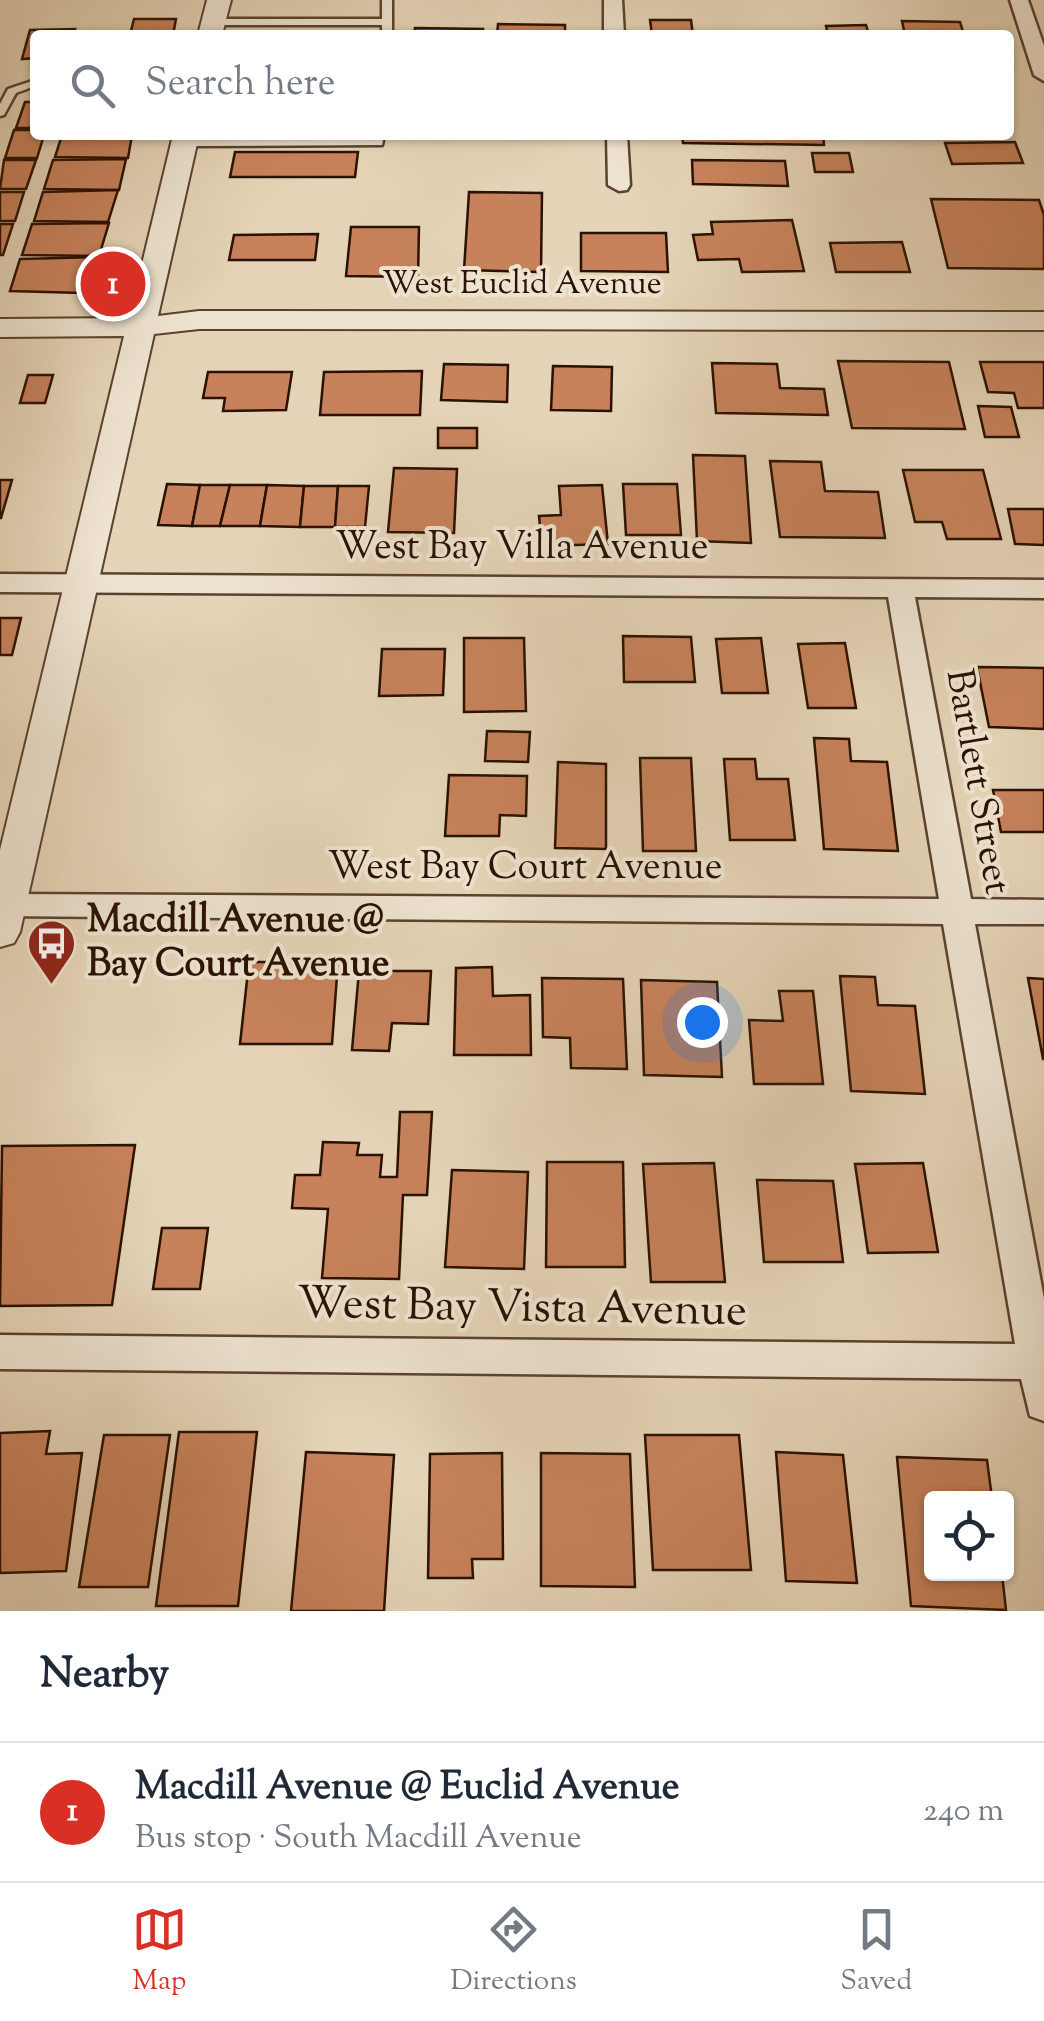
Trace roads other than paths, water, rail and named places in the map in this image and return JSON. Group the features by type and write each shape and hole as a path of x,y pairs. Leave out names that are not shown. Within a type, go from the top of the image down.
{"street":[{"path":"612,0 614,30"},
{"path":"1019,0 1044,75"},
{"path":"3,919 185,140"},
{"path":"617,140 618,185"},
{"name":"West Euclid Avenue","path":"0,328 140,327 199,320 1044,321"},
{"name":"West Bay Villa Avenue","path":"0,583 1044,590"},
{"name":"Bartlett Street","path":"900,588 1040,1362 1044,1404"},
{"name":"West Bay Court Avenue","path":"3,919 1044,912"},
{"name":"West Bay Vista Avenue","path":"0,1352 1040,1362"}],"lane":[{"path":"387,0 387,30"},
{"path":"214,19 387,22"},
{"path":"0,114 12,90 30,85"},
{"path":"233,140 378,140"}],"place":[{"name":"Macdill Avenue @ Euclid Avenue","path":"113,284"},
{"name":"Macdill Avenue @ Bay Court Avenue","path":"52,986"}]}
